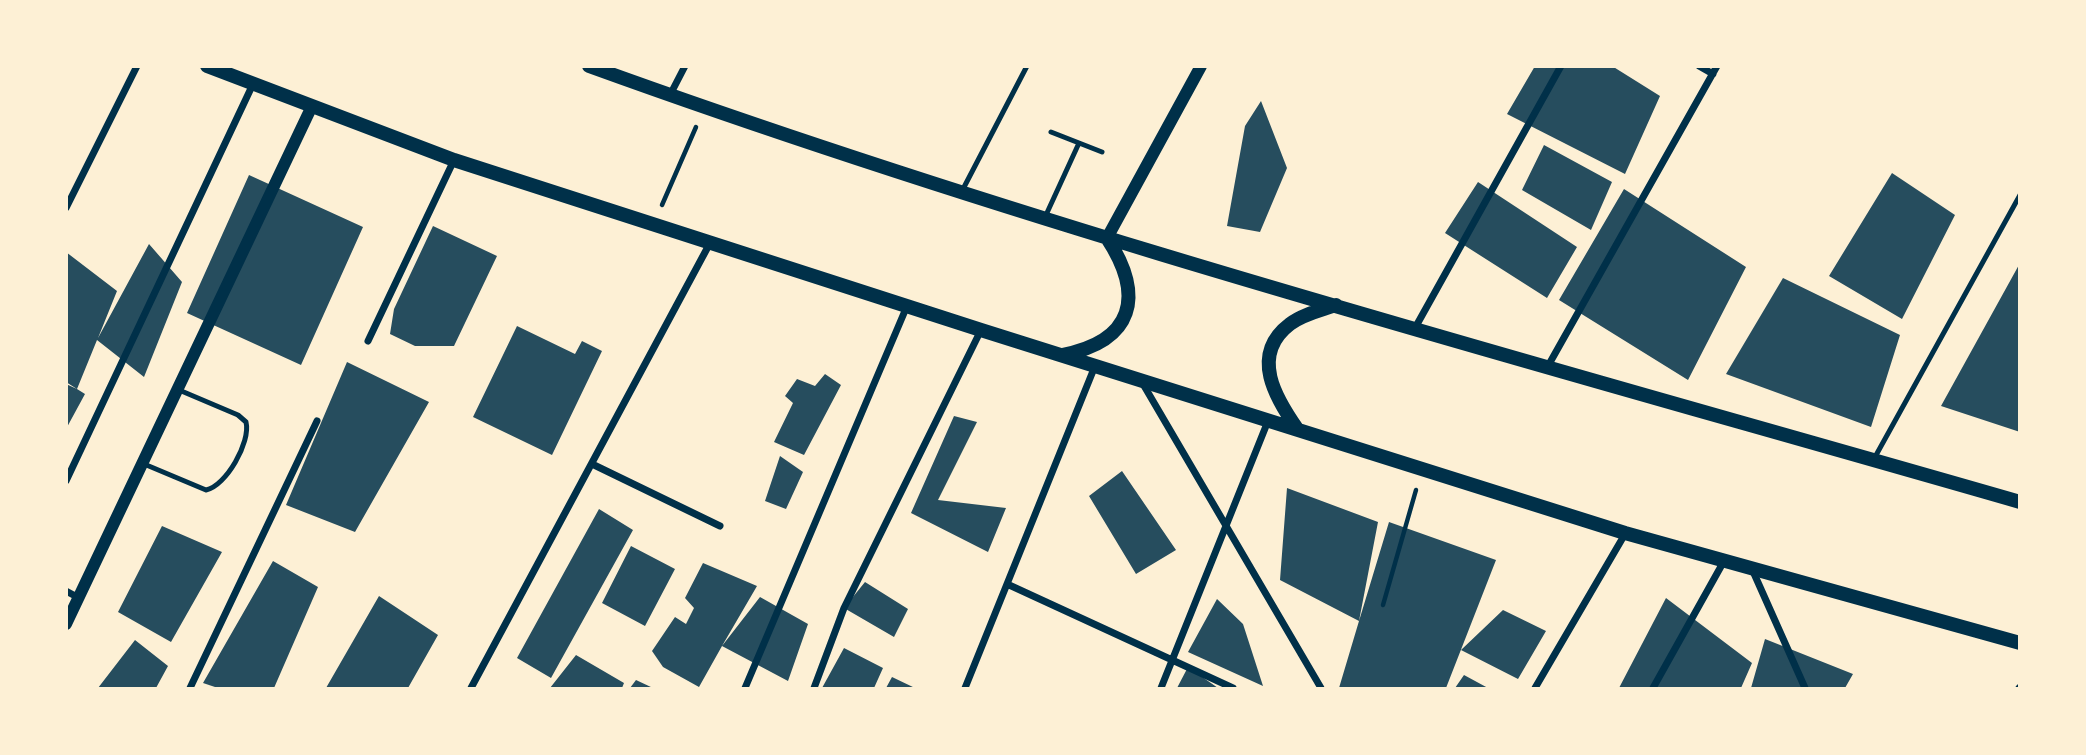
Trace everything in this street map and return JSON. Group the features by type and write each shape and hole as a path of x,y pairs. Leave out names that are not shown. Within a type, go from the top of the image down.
{"main road":[{"path":"206,66 454,160 981,330 1625,533 2020,643"},
{"path":"589,66 670,96 1107,238 2020,502"},
{"path":"1061,355 1088,350 1111,336 1126,314 1130,288 1123,262 1107,238"},
{"path":"1298,430 1271,388 1269,364 1275,342 1290,324 1336,305"}],"street":[{"path":"66,208 137,66"},
{"path":"670,96 685,66"},
{"path":"1107,238 1201,66"},
{"path":"1415,328 1561,66"},
{"path":"1548,366 1715,70 1699,66"},
{"path":"66,481 253,84"},
{"path":"66,624 312,106"},
{"path":"368,341 454,160"},
{"path":"471,688 710,243"},
{"path":"746,688 907,306"},
{"path":"814,688 844,608 981,330"},
{"path":"965,688 1095,366"},
{"path":"1141,380 1224,527 1321,688"},
{"path":"190,688 317,421"},
{"path":"1161,688 1268,421"},
{"path":"592,464 720,526"},
{"path":"1535,688 1625,533"},
{"path":"1653,688 1724,561"},
{"path":"1751,568 1802,686"},
{"path":"1007,584 1233,688"},
{"path":"66,591 79,598"}],"lane":[{"path":"962,191 1027,66"},
{"path":"1051,132 1102,152"},
{"path":"1044,218 1079,143"},
{"path":"1873,460 2020,195"},
{"path":"144,464 197,488 214,488 227,477 246,435 246,422 239,415 179,390"}],"path":[{"path":"653,225 705,107"},
{"path":"1383,605 1422,469"}],"building":[{"path":"1535,66 1612,66 1660,96 1625,174 1507,114"},
{"path":"1261,101 1287,168 1260,232 1227,226 1245,126"},
{"path":"1544,145 1612,182 1591,230 1522,190"},
{"path":"1892,173 1955,215 1902,319 1829,276"},
{"path":"249,175 363,227 301,365 187,313"},
{"path":"1478,182 1577,247 1547,298 1445,233"},
{"path":"1624,189 1746,267 1688,380 1559,300"},
{"path":"433,226 497,256 454,346 415,346 390,334 394,309"},
{"path":"149,244 182,282 144,377 97,340 77,389 66,382 66,252 117,291 98,338"},
{"path":"2020,263 2020,432 1941,406"},
{"path":"1783,278 1900,335 1871,427 1726,374"},
{"path":"517,326 575,354 582,341 602,351 552,455 473,417"},
{"path":"347,362 429,402 355,532 286,505"},
{"path":"825,374 841,385 804,455 774,442 793,403 785,396 797,379 815,386"},
{"path":"66,384 85,394 66,429"},
{"path":"954,416 977,422 938,500 1006,508 988,552 911,513"},
{"path":"780,456 803,472 786,509 765,501"},
{"path":"1122,471 1176,550 1136,574 1089,496"},
{"path":"1287,488 1378,522 1359,621 1280,580"},
{"path":"599,509 633,530 551,678 517,658"},
{"path":"1389,522 1496,560 1446,688 1339,688"},
{"path":"162,526 222,552 171,642 118,612"},
{"path":"631,546 675,569 645,626 602,603"},
{"path":"273,561 318,587 274,688 218,688 203,683"},
{"path":"703,563 757,586 699,687 663,667 652,651 675,617 686,624 694,608 685,598"},
{"path":"865,582 908,609 894,637 844,608"},
{"path":"379,596 438,635 408,688 326,688"},
{"path":"760,597 808,624 788,681 722,646"},
{"path":"1666,598 1752,663 1741,688 1619,688"},
{"path":"1217,599 1243,624 1263,686 1188,652"},
{"path":"1503,610 1546,631 1518,679 1461,650"},
{"path":"1765,639 1853,674 1845,688 1751,688"},
{"path":"135,640 168,666 156,688 98,688"},
{"path":"844,648 883,668 874,688 822,688"},
{"path":"576,655 624,683 622,688 550,688"},
{"path":"1188,667 1218,688 1177,688"},
{"path":"1464,675 1488,688 1455,688"},
{"path":"892,677 915,688 886,688"},
{"path":"636,680 653,688 630,688"}]}
